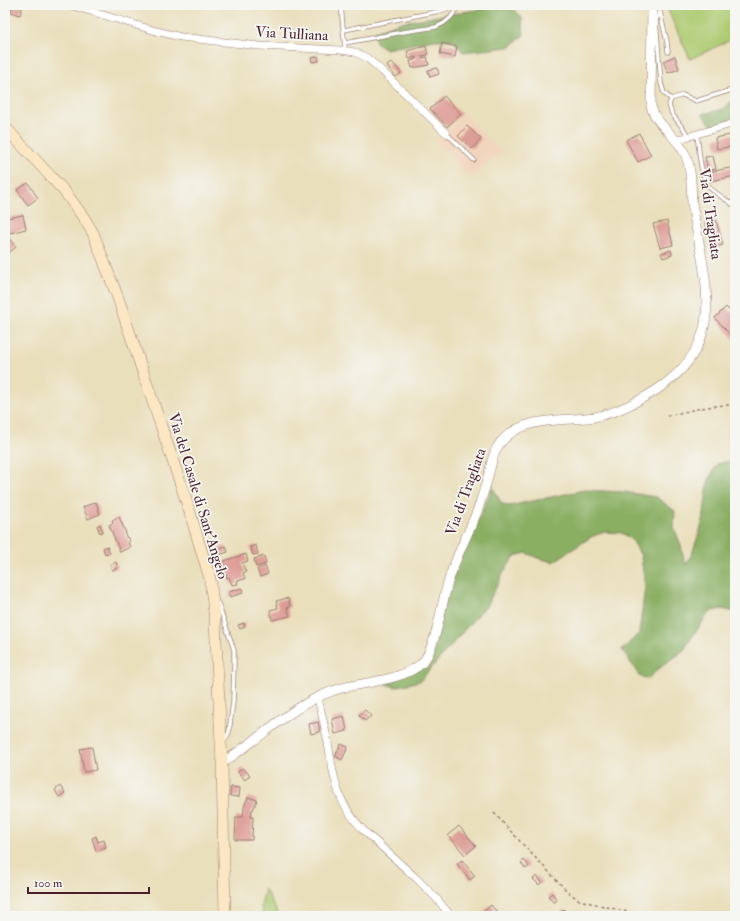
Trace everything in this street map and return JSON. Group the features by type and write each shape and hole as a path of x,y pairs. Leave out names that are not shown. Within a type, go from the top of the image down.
{"main road":[{"name":"Via del Casale di Sant'Angelo","path":"5,127 66,192 93,233 118,298 187,503 210,578 215,620 222,763 225,916"}],"street":[{"name":"Via Tulliana","path":"70,5 181,37 259,46 345,47 361,55 380,69 446,132"},
{"name":"Via di Tragliata","path":"222,763 304,704 343,688 404,674 424,661 430,651 434,638 445,591 452,570 483,496 494,454 498,445 506,437 518,429 535,423 594,417 626,408 644,398 684,368 700,343 707,307 706,284 692,206 690,168 685,154 676,140 657,121 651,106 652,5"},
{"path":"676,140 735,123"},
{"path":"318,697 328,741 334,778 346,809 363,830 416,878 451,916"}],"lane":[{"path":"341,5 345,47 403,32 436,27 444,23 450,17 458,5"},
{"path":"344,30 440,11 458,5"},
{"path":"668,52 660,12 656,20 661,83 664,93 671,99"},
{"path":"671,99 683,95 696,101 735,89"},
{"path":"671,99 669,105 672,114 689,136"},
{"name":"Via Tulliana","path":"446,132 474,160"},
{"path":"697,134 705,181 710,187 735,206"},
{"path":"212,595 215,596 234,650 233,702 229,732 226,739 221,742"}],"path":[{"path":"667,416 704,407 735,405"},
{"path":"494,813 567,891 579,900 644,916"}],"shaded area":[{"path":"464,114 500,151 472,178 436,142"}],"green space":[{"path":"670,5 735,5 735,38 690,59 669,13"},
{"path":"494,7 515,10 522,18 524,35 510,47 463,52 453,40 434,40 386,49 376,43 374,31 402,22"},
{"path":"735,99 735,115 725,123 712,126 702,114 723,109"},
{"path":"735,460 735,612 722,609 712,611 705,618 683,651 657,670 648,679 639,676 622,650 639,633 645,587 641,556 633,541 622,533 604,532 591,537 553,562 526,553 515,556 505,570 486,607 479,613 420,681 395,687 386,684 391,680 424,666 457,563 471,538 492,487 501,503 509,506 584,490 624,492 656,497 675,511 674,528 681,545 685,565 692,554 703,521 708,482 717,464"},
{"path":"265,889 278,916 263,916 261,906"}],"building":[{"path":"13,5 23,5 20,15 11,12"},
{"path":"442,43 457,47 455,57 440,54"},
{"path":"426,46 428,55 422,56 422,58 427,57 429,65 412,68 410,61 416,59 416,57 409,59 407,51"},
{"path":"318,56 319,61 312,62 311,58"},
{"path":"675,56 679,69 668,73 663,61"},
{"path":"392,62 401,73 396,77 387,66"},
{"path":"437,68 439,74 430,77 428,70"},
{"path":"444,96 461,114 447,127 430,109"},
{"path":"467,126 481,139 472,149 458,136"},
{"path":"639,133 651,155 638,162 626,140"},
{"path":"735,134 735,146 717,149 715,138"},
{"path":"713,156 716,169 708,171 705,157"},
{"path":"735,167 735,176 710,181 709,172"},
{"path":"28,183 38,198 28,205 17,190"},
{"path":"23,215 26,229 10,233 7,218"},
{"path":"716,220 723,245 712,248 705,223"},
{"path":"667,221 673,245 660,248 653,224"},
{"path":"7,234 16,247 5,256 5,236"},
{"path":"671,250 672,255 663,258 661,253"},
{"path":"726,307 735,316 735,340 715,318"},
{"path":"96,502 100,514 88,519 83,507"},
{"path":"119,517 126,533 125,534 130,541 128,542 130,547 120,552 109,525 113,523 112,520"},
{"path":"100,524 103,531 100,533 97,526"},
{"path":"256,545 258,554 253,555 250,547"},
{"path":"107,546 110,553 105,554 103,548"},
{"path":"226,546 228,552 219,555 217,549"},
{"path":"246,554 248,561 242,563 246,572 243,573 245,579 237,581 238,584 232,585 229,577 227,578 222,564 224,561"},
{"path":"264,556 266,564 256,567 254,559"},
{"path":"116,562 118,568 112,570 110,565"},
{"path":"265,566 268,574 260,577 257,569"},
{"path":"242,588 243,593 230,597 229,592"},
{"path":"288,598 290,607 287,608 290,616 272,620 270,610 278,608 276,601"},
{"path":"244,623 245,627 240,629 238,625"},
{"path":"365,710 371,716 365,721 359,715"},
{"path":"344,716 347,731 335,734 332,719"},
{"path":"318,722 320,732 311,734 309,724"},
{"path":"341,744 348,747 342,760 335,756"},
{"path":"92,747 96,770 84,772 80,749"},
{"path":"242,768 250,775 245,780 238,772"},
{"path":"60,786 65,793 59,797 55,790"},
{"path":"231,787 240,788 239,797 230,796"},
{"path":"248,797 257,800 252,810 251,817 253,817 252,840 235,840 236,817 243,817 244,807"},
{"path":"459,826 476,846 465,855 448,835"},
{"path":"96,836 98,842 104,840 106,847 96,851 92,838"},
{"path":"462,860 475,876 470,880 457,864"},
{"path":"524,860 529,866 526,869 521,863"},
{"path":"537,876 542,882 539,885 533,879"},
{"path":"552,893 557,900 554,903 548,896"},
{"path":"491,905 500,916 483,916 481,914"},
{"path":"564,909 569,916 565,916 561,912"}]}
